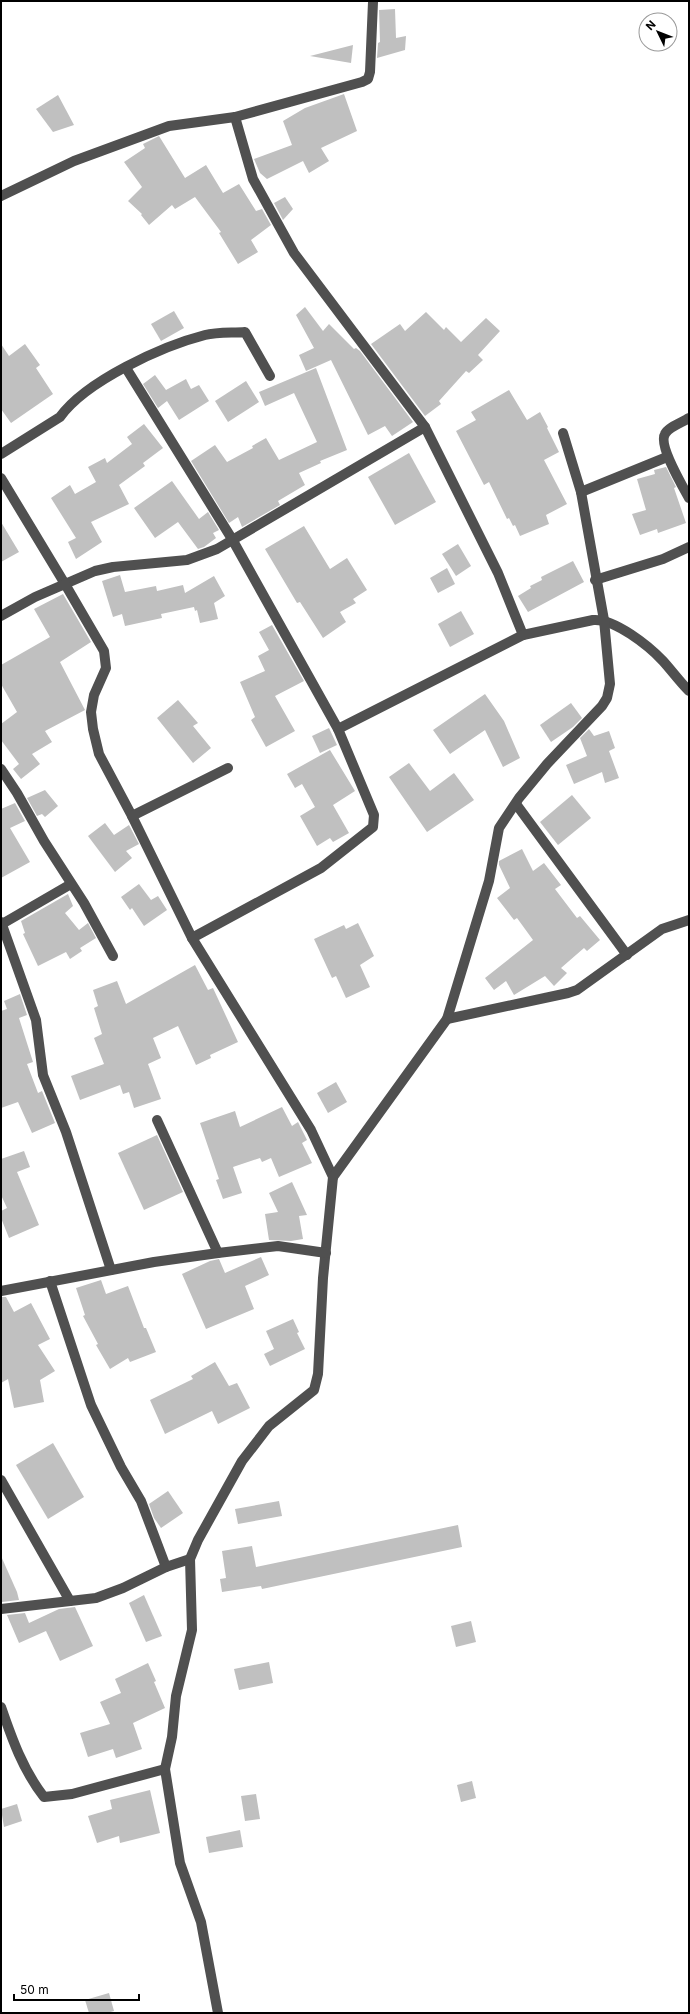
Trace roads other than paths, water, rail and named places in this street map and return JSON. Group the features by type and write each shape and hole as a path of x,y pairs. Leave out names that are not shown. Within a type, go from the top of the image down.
{"street":[{"path":"1,196 74,161 169,126 235,117 279,106 368,79 372,2"},
{"path":"235,117 253,179 294,253 425,427 498,572 523,635"},
{"path":"1,454 60,417 65,409 89,387 172,344 207,335 245,332 270,376"},
{"path":"126,368 232,539 338,728 374,814 373,827 321,868 192,938"},
{"path":"689,418 664,434 667,457 689,498"},
{"path":"1,616 35,598 95,571 113,567 187,560 217,549 425,427"},
{"path":"333,1177 447,1019 489,881 498,832 516,804 547,764 608,698 610,684 604,620 595,580 581,492 563,433"},
{"path":"581,492 667,457"},
{"path":"1,478 104,651 106,668 94,695 91,712 93,729 99,754 132,816 192,938 311,1130 333,1177 323,1278 318,1374 314,1390 269,1426 242,1461 198,1540 190,1559 192,1630 176,1696 166,1769 180,1863 201,1922 218,2013"},
{"path":"595,580 663,559 689,548"},
{"path":"338,728 523,635 593,620 604,620 645,645 662,660 689,692"},
{"path":"132,816 228,768"},
{"path":"1,769 84,903 113,956"},
{"path":"516,804 627,955"},
{"path":"71,884 2,923 36,1020 43,1075 68,1139 111,1270"},
{"path":"447,1019 568,993 586,985 662,929 689,920"},
{"path":"157,1120 218,1253"},
{"path":"1,1291 154,1262 218,1253 278,1246 326,1253"},
{"path":"50,1281 91,1405 121,1467 141,1501 166,1567"},
{"path":"1,1480 70,1601"},
{"path":"1,1609 96,1598 123,1588 166,1567 190,1559"},
{"path":"1,1707 19,1756 34,1785 44,1797 72,1794 166,1769"}]}
